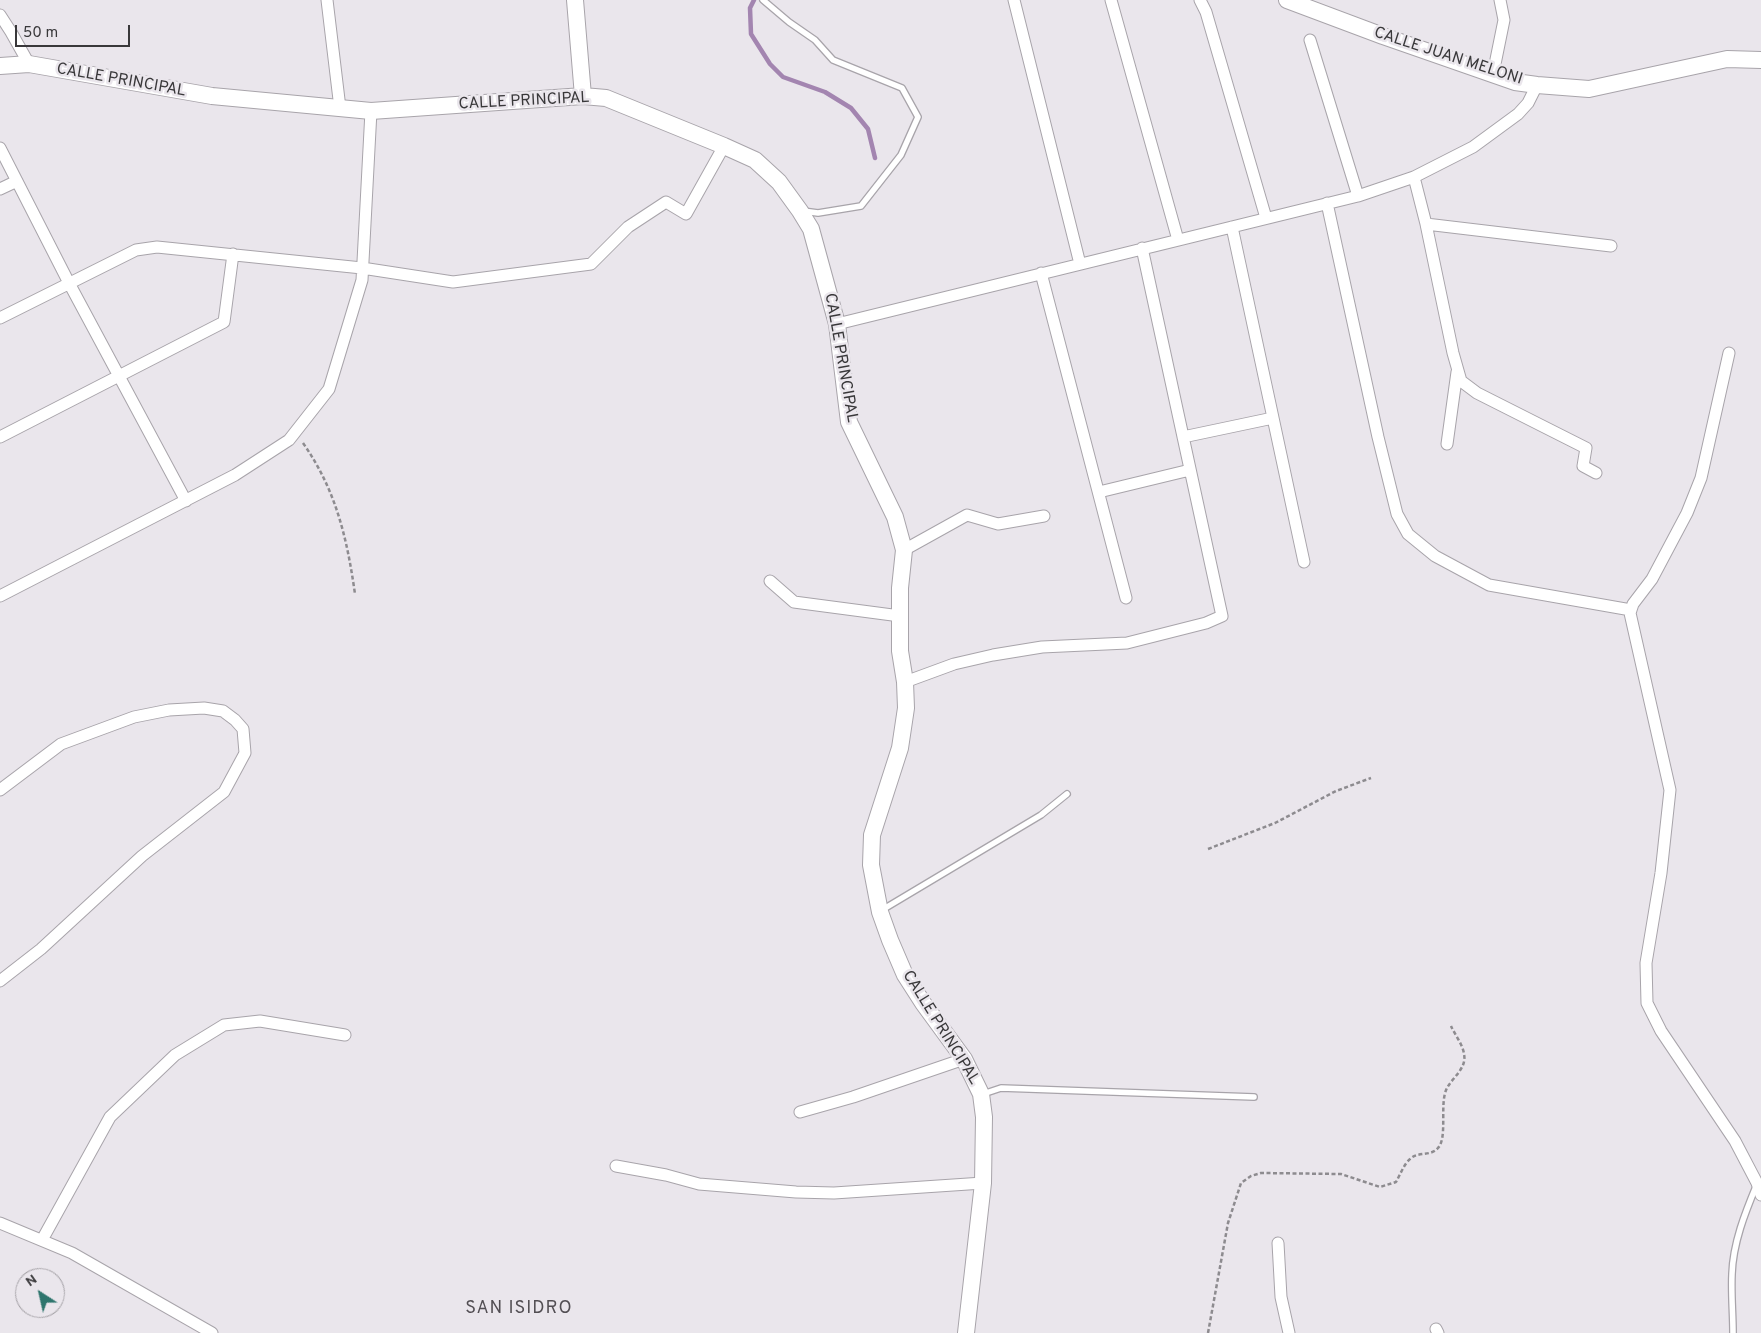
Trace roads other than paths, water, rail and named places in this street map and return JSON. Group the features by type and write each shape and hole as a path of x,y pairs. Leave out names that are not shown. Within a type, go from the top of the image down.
{"street":[{"path":"327,0 340,108"},
{"path":"574,0 583,96"},
{"path":"1014,0 1080,264"},
{"path":"1111,0 1178,240"},
{"path":"1200,0 1206,12 1266,218"},
{"name":"CALLE JUAN MELONI","path":"1287,0 1515,82 1537,85 1589,89 1727,59 1761,60"},
{"path":"1493,74 1504,20 1500,0"},
{"path":"0,15 29,64"},
{"path":"1310,40 1358,196"},
{"name":"CALLE PRINCIPAL","path":"0,66 29,64 212,96 371,111 583,96 606,98 755,160 778,182 811,229 837,324 850,422 895,517 904,550 900,588 900,651 905,682 906,708 900,748 872,835 871,865 880,912 906,975 923,1003 964,1059 981,1094 984,1117 984,1183 966,1333"},
{"path":"837,324 1327,204 1358,196 1414,177 1473,147 1518,114 1528,103 1537,85"},
{"path":"0,596 235,475 288,440 329,389 362,280 371,111"},
{"path":"0,318 136,250 157,247 362,268 453,282 590,264 628,227 666,202 686,214 724,146"},
{"path":"0,148 69,284 186,501"},
{"path":"1414,177 1461,382 1477,393 1586,448 1583,466 1596,473"},
{"path":"0,189 17,181"},
{"path":"1327,204 1378,437 1397,514 1408,534 1435,556 1489,585 1631,610"},
{"path":"1426,224 1611,246"},
{"path":"1232,226 1304,562"},
{"path":"905,682 954,664 993,655 1042,647 1127,643 1206,623 1222,616 1142,248"},
{"path":"0,438 224,322 233,254"},
{"path":"1041,273 1126,598"},
{"path":"1729,352 1700,478 1691,504 1652,579 1632,604 1631,610 1670,790 1661,873 1646,963 1647,1003 1661,1031 1735,1140 1757,1182 1761,1195"},
{"path":"1447,444 1458,368"},
{"path":"1183,437 1273,418"},
{"path":"1099,492 1190,470"},
{"path":"904,550 967,515 998,524 1044,516"},
{"path":"770,581 794,602 900,616"},
{"path":"0,790 61,744 134,717 169,710 204,708 223,711 236,720 243,729 245,753 224,792 142,856 41,949 0,981"},
{"path":"42,1240 110,1117 175,1055 224,1025 260,1021 345,1035"},
{"path":"800,1112 853,1097 964,1059"},
{"path":"616,1166 666,1175 699,1184 796,1192 834,1193 984,1183"},
{"path":"0,1223 72,1253 212,1333"},
{"path":"1278,1243 1281,1297 1289,1333"}],"lane":[{"path":"763,0 789,22 815,40 833,60 902,88 918,117 901,155 861,206 818,213 800,211"},
{"path":"880,912 1041,815 1067,794"},
{"path":"981,1094 1002,1088 1254,1097"},
{"path":"1733,1333 1733,1258 1742,1224 1757,1182"}],"waterway":[{"path":"754,0 750,8 751,34 770,64 783,77 825,92 851,108 868,129 875,158"}],"district":[{"name":"SAN ISIDRO","path":"519,1309"}]}
